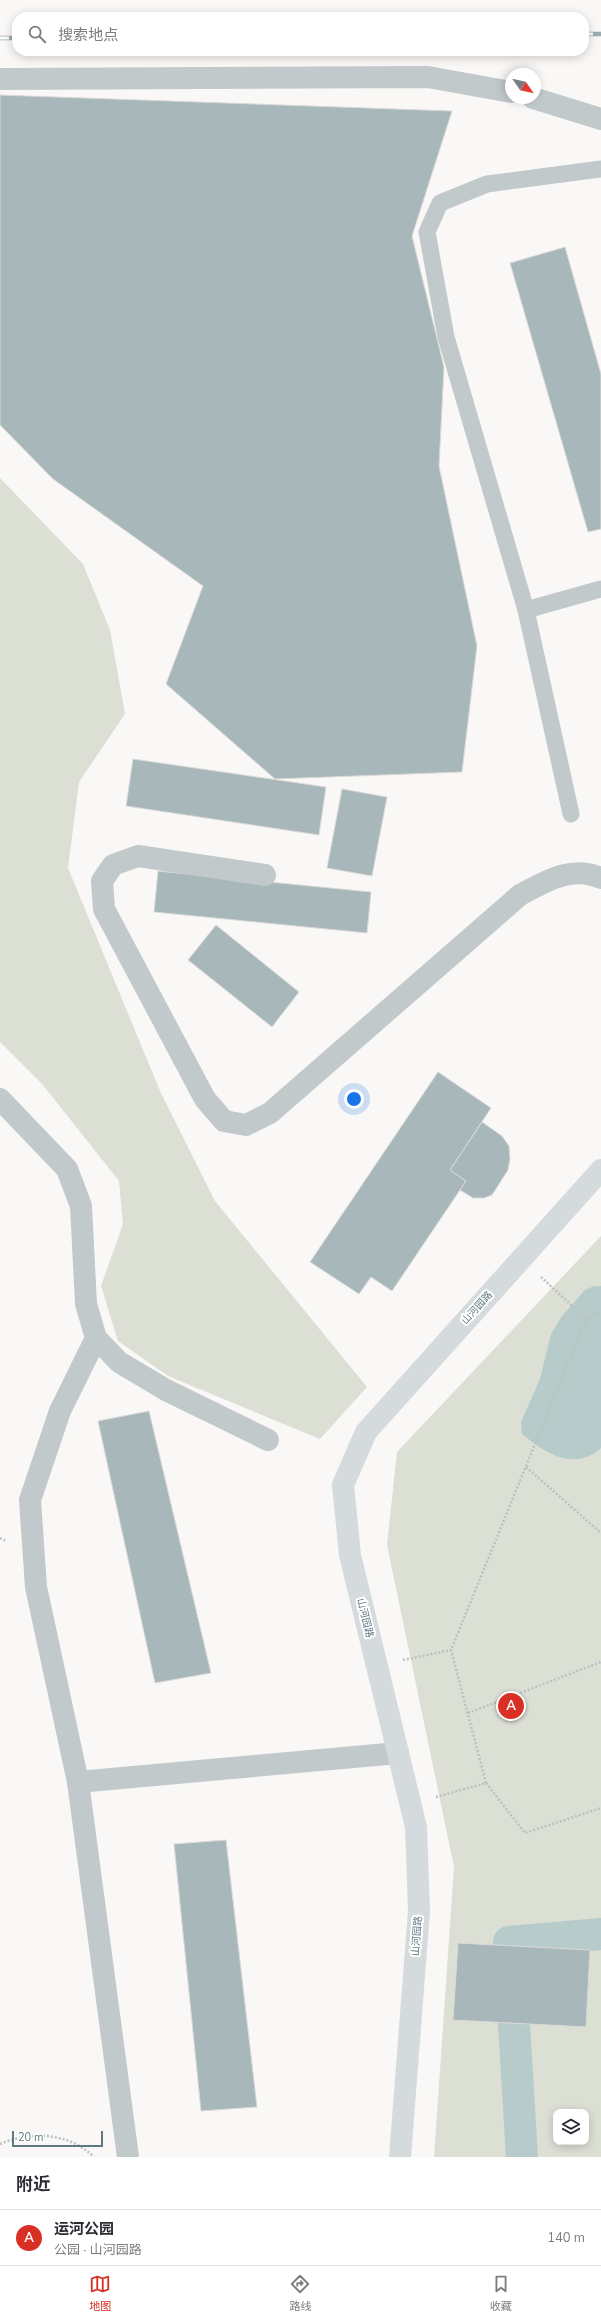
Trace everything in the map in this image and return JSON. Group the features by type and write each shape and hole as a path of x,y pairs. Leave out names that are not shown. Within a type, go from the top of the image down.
{"street":[{"path":"0,79 428,77 505,91"},
{"path":"541,100 601,119"},
{"path":"265,875 138,856 113,865 102,881 104,909 205,1099 224,1121 246,1125 270,1112 520,895 556,876 588,873 601,878"},
{"path":"0,1099 67,1169 81,1206 86,1304 96,1338 119,1362 166,1390 268,1440"},
{"name":"山河园路","path":"400,2157 419,1912 416,1827 350,1555 343,1485 366,1432 601,1170"},
{"path":"96,1338 60,1411 30,1500 36,1587 78,1782 128,2157"},
{"path":"78,1782 398,1753"}],"lane":[{"path":"571,814 526,610 446,337 427,232 440,203 487,184 601,169"},
{"path":"526,610 601,589"}],"path":[{"path":"521,1259 586,1319"},
{"path":"601,1312 586,1319 451,1650 486,1783 525,1833 601,1808"},
{"path":"526,1467 601,1533"},
{"path":"377,1666 451,1650"},
{"path":"468,1713 601,1662"},
{"path":"411,1804 486,1783"},
{"path":"0,2144 18,2136 45,2134 70,2141 94,2157"}],"shaded area":[{"path":"0,478 83,564 110,630 125,714 79,782 68,868 160,1091 215,1201 367,1387 320,1439 168,1376 118,1341 101,1286 123,1224 119,1181 43,1085 0,1042"},
{"path":"601,1236 601,2157 434,2157 454,1867 387,1545 397,1452"},
{"path":"594,1286 601,1286 601,1448 591,1455 580,1459 570,1459 560,1457 540,1448 522,1434 521,1422 540,1379 551,1334 562,1316 585,1290"}],"building":[{"path":"0,95 452,111 412,236 444,367 439,466 477,646 462,772 275,779 166,684 203,586 53,479 0,425"},
{"path":"565,247 601,374 601,529 588,532 510,263"},
{"path":"133,759 326,787 319,835 126,806"},
{"path":"342,789 387,797 372,876 327,868"},
{"path":"158,871 371,892 367,933 154,912"},
{"path":"216,925 299,992 272,1027 188,960"},
{"path":"438,1072 491,1108 450,1170 466,1181 392,1291 371,1277 359,1294 310,1262"},
{"path":"482,1122 502,1136 509,1146 510,1159 508,1170 492,1195 484,1198 473,1198 460,1190 466,1181 450,1170"},
{"path":"149,1411 211,1673 155,1683 98,1421"},
{"path":"226,1840 257,2107 201,2111 174,1844"},
{"path":"458,1943 590,1950 586,2027 453,2020"}],"waterway":[{"path":"522,2157 509,1942 601,1934"}],"railway":[{"path":"589,34 601,34"},
{"path":"0,38 12,38"}],"place":[{"name":"运河公园","path":"511,1706"}]}
